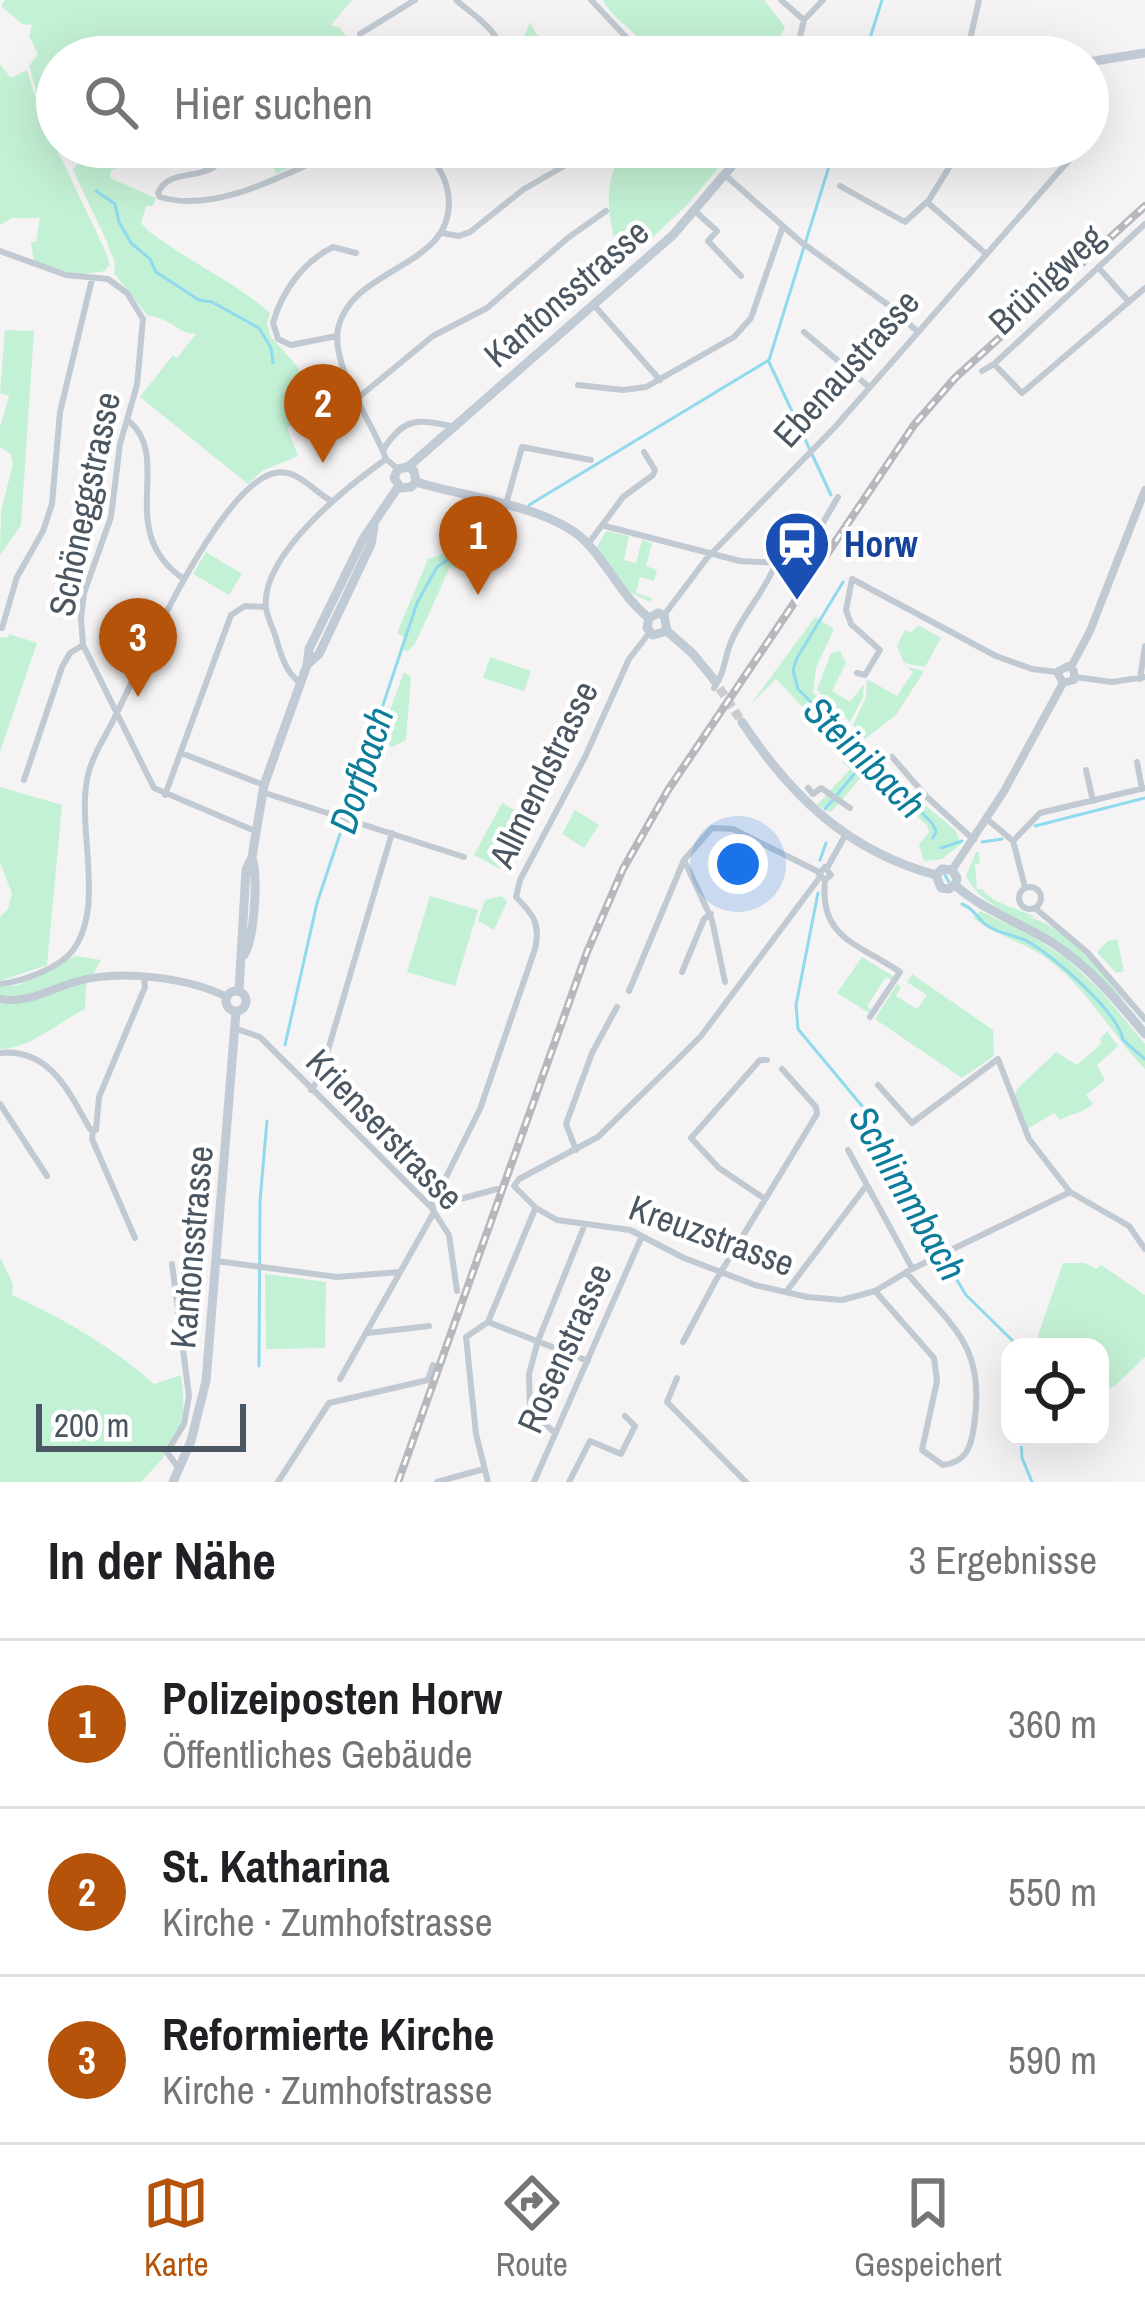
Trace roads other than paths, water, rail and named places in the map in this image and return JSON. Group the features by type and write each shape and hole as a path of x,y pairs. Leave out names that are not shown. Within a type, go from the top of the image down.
{"main road":[{"path":"1109,58 1145,52"},
{"name":"Kantonsstrasse","path":"403,468 696,212 731,168"},
{"path":"398,487 394,478 403,468 414,471 416,482"},
{"path":"416,482 549,520 588,544 617,586 649,618 650,632 667,631"},
{"path":"398,487 408,489 416,482"},
{"path":"236,1012 227,1007 226,997 239,992 250,944 256,870 252,856 263,788 308,665 309,649 363,539 398,487"},
{"path":"649,618 664,616 667,631 692,652 713,682"},
{"path":"742,722 795,794 899,862 936,875 941,888 949,890 955,885 952,870 942,869 936,875"},
{"path":"955,885 986,910 1035,932 1070,955 1145,1034"},
{"name":"Kantonsstrasse","path":"173,1482 200,1412 206,1381 236,1012 247,1002 239,992"}],"street":[{"path":"360,34 415,0"},
{"path":"456,0 496,36"},
{"path":"590,0 625,36"},
{"path":"781,0 804,20"},
{"path":"800,36 804,20 824,0"},
{"path":"971,36 979,0"},
{"path":"213,168 166,181 159,187 160,197 187,201 230,194 295,168"},
{"path":"403,468 384,454 345,371 337,336 347,304 357,293 411,260 442,232 449,202 439,168"},
{"path":"442,232 452,236 470,232 524,189 560,168"},
{"path":"839,186 905,222 927,202 949,168"},
{"name":"Ebenaustrasse","path":"664,616 710,554 810,452 1062,168"},
{"path":"725,176 917,331"},
{"path":"927,202 985,253"},
{"path":"359,397 433,336 487,308 568,237 606,211"},
{"path":"696,212 717,231 708,241 741,276"},
{"name":"Brünigweg","path":"982,370 1145,224"},
{"path":"578,385 623,390 660,380 734,337 748,324 782,226"},
{"path":"337,336 291,346 278,338 272,322 287,292 314,259 333,247 356,254"},
{"name":"Schöneggstrasse","path":"0,251 102,278 122,288 143,319 143,344 120,444 111,517 81,609 83,645 152,785 165,796"},
{"path":"1098,267 1129,302"},
{"path":"2,628 17,577 51,508 60,412 92,279"},
{"path":"994,364 1022,393 1145,288"},
{"path":"593,304 660,380"},
{"path":"804,332 869,387"},
{"path":"128,421 142,440 149,538 162,561 184,579"},
{"path":"300,683 287,673 266,608 275,575 299,534 384,454 398,427 409,422 455,427"},
{"path":"505,507 522,447 591,460"},
{"path":"588,544 623,497 655,470 644,452"},
{"path":"0,984 24,979 66,957 78,940 88,897 88,773 184,579 227,514 266,476 292,474 330,500"},
{"path":"952,870 1073,672 1145,490"},
{"path":"605,526 710,554 799,564 838,497"},
{"path":"713,682 722,677 731,641 776,565"},
{"path":"857,674 865,675 880,650 850,624 846,610 851,579 996,656 1058,672"},
{"path":"255,831 165,796 232,613 245,606 266,608"},
{"name":"Allmendstrasse","path":"433,1210 480,1109 535,949 538,926 516,891 629,659 650,632"},
{"path":"24,780 62,667 70,653 83,645"},
{"path":"1058,672 1063,666 1112,682 1142,678 1145,646"},
{"path":"1058,672 1063,683"},
{"path":"181,753 346,819 464,857"},
{"path":"892,757 974,840"},
{"path":"1013,841 1040,813 1144,788 1137,762"},
{"path":"581,764 594,771"},
{"path":"1086,770 1093,801"},
{"path":"808,788 813,794 821,788 850,808"},
{"path":"987,819 1013,841 1025,887"},
{"path":"629,991 684,860 704,834 722,826 821,876 831,875 827,868 847,832"},
{"path":"311,1090 320,1077 392,833"},
{"path":"684,860 710,914 725,982"},
{"path":"821,876 823,906 835,929 900,972 870,1016"},
{"path":"617,1007 592,1053 566,1124 576,1150 598,1137 701,1036 821,876"},
{"path":"1025,887 1019,902 1025,909 1035,908 1088,953 1145,1019"},
{"path":"1025,887 1040,891 1035,908"},
{"path":"682,972 710,914"},
{"path":"135,1238 92,1139 98,1126 99,1097 145,987 144,978"},
{"path":"0,999 26,999 81,980 144,978 174,979 226,997"},
{"name":"Krienserstrasse","path":"237,1029 260,1037 433,1210 449,1235 457,1291"},
{"path":"0,1053 31,1056 45,1063 93,1131"},
{"path":"878,1085 912,1123 998,1059 1029,1139 1070,1192 1129,1226 1145,1249"},
{"path":"765,1199 719,1168 691,1138 760,1060 767,1060"},
{"path":"683,1342 817,1114 782,1069"},
{"path":"0,1104 46,1176"},
{"name":"Kreuzstrasse","path":"576,1150 514,1186 536,1208 557,1220 619,1228 720,1272 786,1292 842,1300 875,1291 1070,1192"},
{"path":"848,1150 909,1270 964,1341 976,1369 979,1388 972,1441 967,1454 956,1463 943,1465 922,1450 937,1381 934,1358 875,1291"},
{"path":"786,1292 867,1186"},
{"path":"340,1379 433,1210 497,1190"},
{"path":"488,1482 466,1337 488,1322 536,1208"},
{"path":"556,1433 537,1421 529,1406 529,1374 585,1224"},
{"name":"Rosenstrasse","path":"534,1482 642,1236"},
{"path":"217,1261 352,1278 400,1272"},
{"path":"172,1264 189,1396 184,1424 167,1452 179,1469"},
{"path":"488,1322 588,1361"},
{"path":"366,1333 430,1326"},
{"path":"278,1482 329,1403 428,1380 434,1365"},
{"path":"677,1378 667,1402 746,1482"},
{"path":"569,1482 590,1442 621,1454 635,1426 625,1416"},
{"path":"437,1482 484,1469"}],"waterway":[{"name":"Dorfbach","path":"871,36 882,0"},
{"name":"Dorfbach","path":"529,505 769,360 828,168"},
{"path":"96,191 115,204 131,243 150,259 156,272 199,300 212,302 259,328 271,348 273,363"},
{"name":"Steinibach","path":"769,362 831,495"},
{"name":"Dorfbach","path":"285,1045 317,903 417,603 437,567 493,528"},
{"name":"Steinibach","path":"843,582 797,658 793,670 798,689 932,823 933,838"},
{"path":"825,809 866,760"},
{"name":"Steinibach","path":"1035,826 1145,798"},
{"name":"Steinibach","path":"982,842 1002,839"},
{"name":"Steinibach","path":"941,848 962,841"},
{"path":"820,860 826,843"},
{"path":"945,875 949,882"},
{"name":"Schlimmbach","path":"818,893 796,1005 798,1029 877,1124 918,1215 966,1295 1010,1338"},
{"path":"962,904 987,925 1027,941 1053,959 1098,1000 1123,1040 1145,1059"},
{"name":"Dorfbach","path":"259,1366 260,1201 267,1121"},
{"name":"Schlimmbach","path":"1021,1446 1032,1482"}],"tunnel":[{"path":"712,677 742,722"}],"railway":[{"path":"398,1482 587,952 623,869 668,790 914,425 955,378 1145,206"}],"place":[{"name":"St. Katharina","path":"323,463"},
{"name":"Polizeiposten Horw","path":"478,595"},
{"name":"Horw","path":"797,603"},
{"name":"Reformierte Kirche","path":"138,697"}]}
